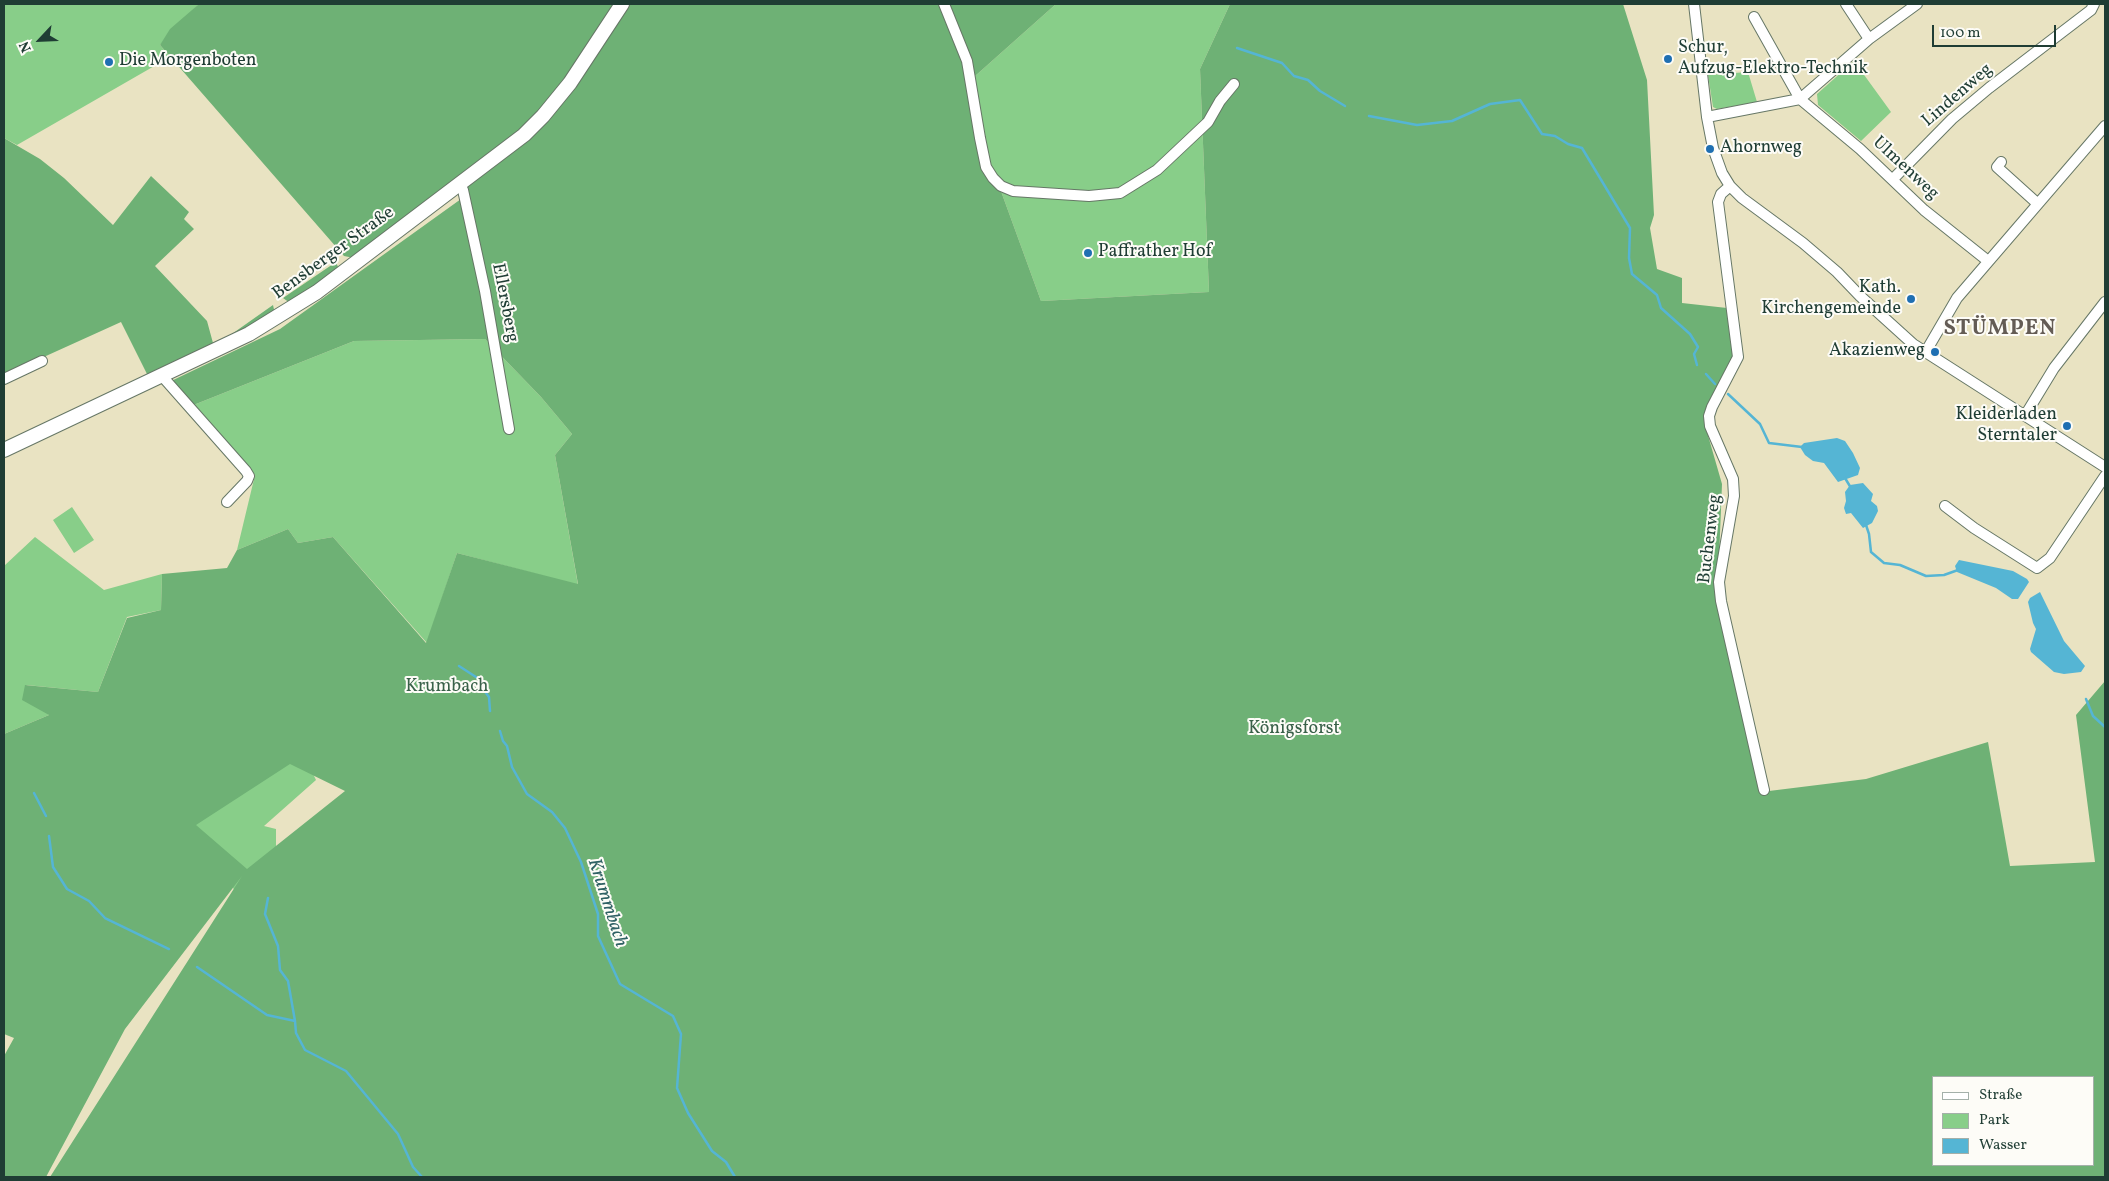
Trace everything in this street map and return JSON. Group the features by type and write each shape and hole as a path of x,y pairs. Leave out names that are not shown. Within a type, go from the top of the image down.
{"main road":[{"name":"Bensberger Straße","path":"4,450 272,322 317,292 524,135 570,83 622,4"}],"street":[{"path":"944,4 967,61 986,166 1000,186 1013,191 1089,196 1120,193 1157,170 1208,122 1220,101 1234,84"},
{"path":"1694,4 1707,117 1722,173 1730,186 1742,198 1824,260 1897,330 1925,352 2026,414 2105,467"},
{"path":"1846,4 1869,39"},
{"path":"1707,117 1800,99 1869,39 1917,4"},
{"name":"Lindenweg","path":"1893,180 1952,119 1989,88 2091,10 2094,4"},
{"name":"Ulmenweg","path":"1754,17 1800,99 1893,180 1924,210 1988,261"},
{"path":"1925,352 1957,298 2105,126"},
{"path":"2000,162 1997,167 2038,204"},
{"name":"Ellersberg","path":"460,185 463,190 485,291 509,429"},
{"name":"Buchenweg","path":"1730,186 1721,194 1718,202 1738,357 1709,416 1710,426 1733,479 1734,496 1719,582 1721,601 1764,790"},
{"path":"2026,414 2054,368 2105,302"},
{"path":"4,380 42,361"},
{"path":"162,376 249,476 247,481 227,502"},
{"path":"1945,506 1974,528 2037,568 2050,558 2105,476"}],"green space":[{"path":"4,4 199,4 160,45 170,57 17,145 4,138"},
{"name":"Königsforst","path":"199,4 1056,4 974,77 990,161 1041,301 1209,292 1200,69 1230,4 1623,4 1647,80 1654,215 1650,228 1657,269 1682,278 1682,303 1727,308 1734,352 1724,382 1705,412 1705,425 1722,484 1718,584 1769,791 1866,779 1988,742 2010,866 2095,862 2076,715 2105,681 2105,1177 50,1177 242,876 125,1029 46,1177 4,1177 4,1056 14,1038 4,1034 4,734 49,715 22,700 25,685 98,692 127,618 161,610 162,574 227,568 237,550 288,529 298,543 333,537 426,643 457,553 578,584 555,455 572,434 541,397 485,339 354,341 186,408 167,383 280,329 461,199 458,181 354,258 344,256 160,45 170,29","holes":["290,764 345,791 247,869 196,825"]},
{"path":"1056,4 1230,4 1200,69 1209,292 1041,301 990,161 974,77"},
{"path":"1854,61 1891,112 1861,141 1818,105 1817,94"},
{"path":"1748,72 1757,102 1717,109 1713,107 1708,75"},
{"path":"4,138 40,159 64,178 113,225 151,176 189,212 184,219 194,229 155,266 207,321 213,343 229,336 273,305 275,314 149,378 121,322 4,375"},
{"path":"336,262 337,271 290,303 283,298"},
{"path":"485,339 541,397 572,434 555,455 578,585 457,553 427,643 333,537 298,543 288,529 237,550 255,475 186,408 354,341"},
{"path":"72,507 94,540 74,553 53,520"},
{"path":"35,537 104,590 162,574 161,610 127,617 98,692 26,685 49,715 4,734 4,566"},
{"path":"299,745 316,780 264,826 276,829 276,891 237,896 226,873 204,845 188,809"}],"water":[{"path":"1837,438 1845,441 1860,468 1858,475 1838,482 1824,463 1813,461 1805,455 1800,447 1804,443"},
{"path":"1863,483 1873,494 1871,501 1877,506 1878,511 1872,523 1863,528 1851,513 1846,514 1844,508 1846,501 1845,492 1850,485"},
{"path":"1959,560 2013,571 2029,582 2018,599 2012,599 1996,588 1957,572 1955,566"},
{"path":"2040,592 2064,641 2085,666 2081,672 2064,674 2054,672 2031,652 2030,649 2036,629 2028,602 2030,598"}],"waterway":[{"path":"1237,48 1282,63 1294,76 1308,80 1320,91 1345,106"},
{"path":"1369,116 1417,125 1452,121 1490,104 1520,100 1542,134 1555,136 1568,144 1582,148 1630,228 1629,258 1632,274 1657,295 1661,308 1690,334 1698,347 1694,354 1697,365"},
{"path":"1706,374 1715,384"},
{"path":"1728,394 1760,424 1769,443 1802,447"},
{"path":"1845,478 1851,488"},
{"path":"1866,525 1871,552 1884,563 1900,565 1926,576 1944,575 1958,570"},
{"name":"Krummbach","path":"459,666 479,679 489,697 490,711"},
{"path":"2086,699 2093,716 2105,727"},
{"name":"Krummbach","path":"500,731 503,741 507,746 512,767 527,794 552,812 565,828 581,862 598,914 598,936 620,984 673,1016 681,1034 677,1088 688,1113 712,1151 726,1162 735,1177"},
{"path":"34,793 46,816"},
{"path":"49,836 53,867 67,889 89,901 105,918 169,949"},
{"path":"268,898 265,914 278,946 280,970 288,981 295,1021"},
{"path":"197,967 267,1015 295,1021 296,1033 305,1050 346,1071 398,1134 413,1167 422,1177"}],"place":[{"name":"Schur, Aufzug-Elektro-Technik","path":"1668,59"},
{"name":"Die Morgenboten","path":"109,62"},
{"name":"Ahornweg","path":"1710,149"},
{"name":"Paffrather Hof","path":"1088,253"},
{"name":"Kath. Kirchengemeinde","path":"1911,299"},
{"name":"Akazienweg","path":"1935,352"},
{"name":"Kleiderladen Sterntaler","path":"2067,426"}],"district":[{"name":"STÜMPEN","path":"2000,330"}],"park label":[{"name":"Krumbach","path":"447,688"}]}
